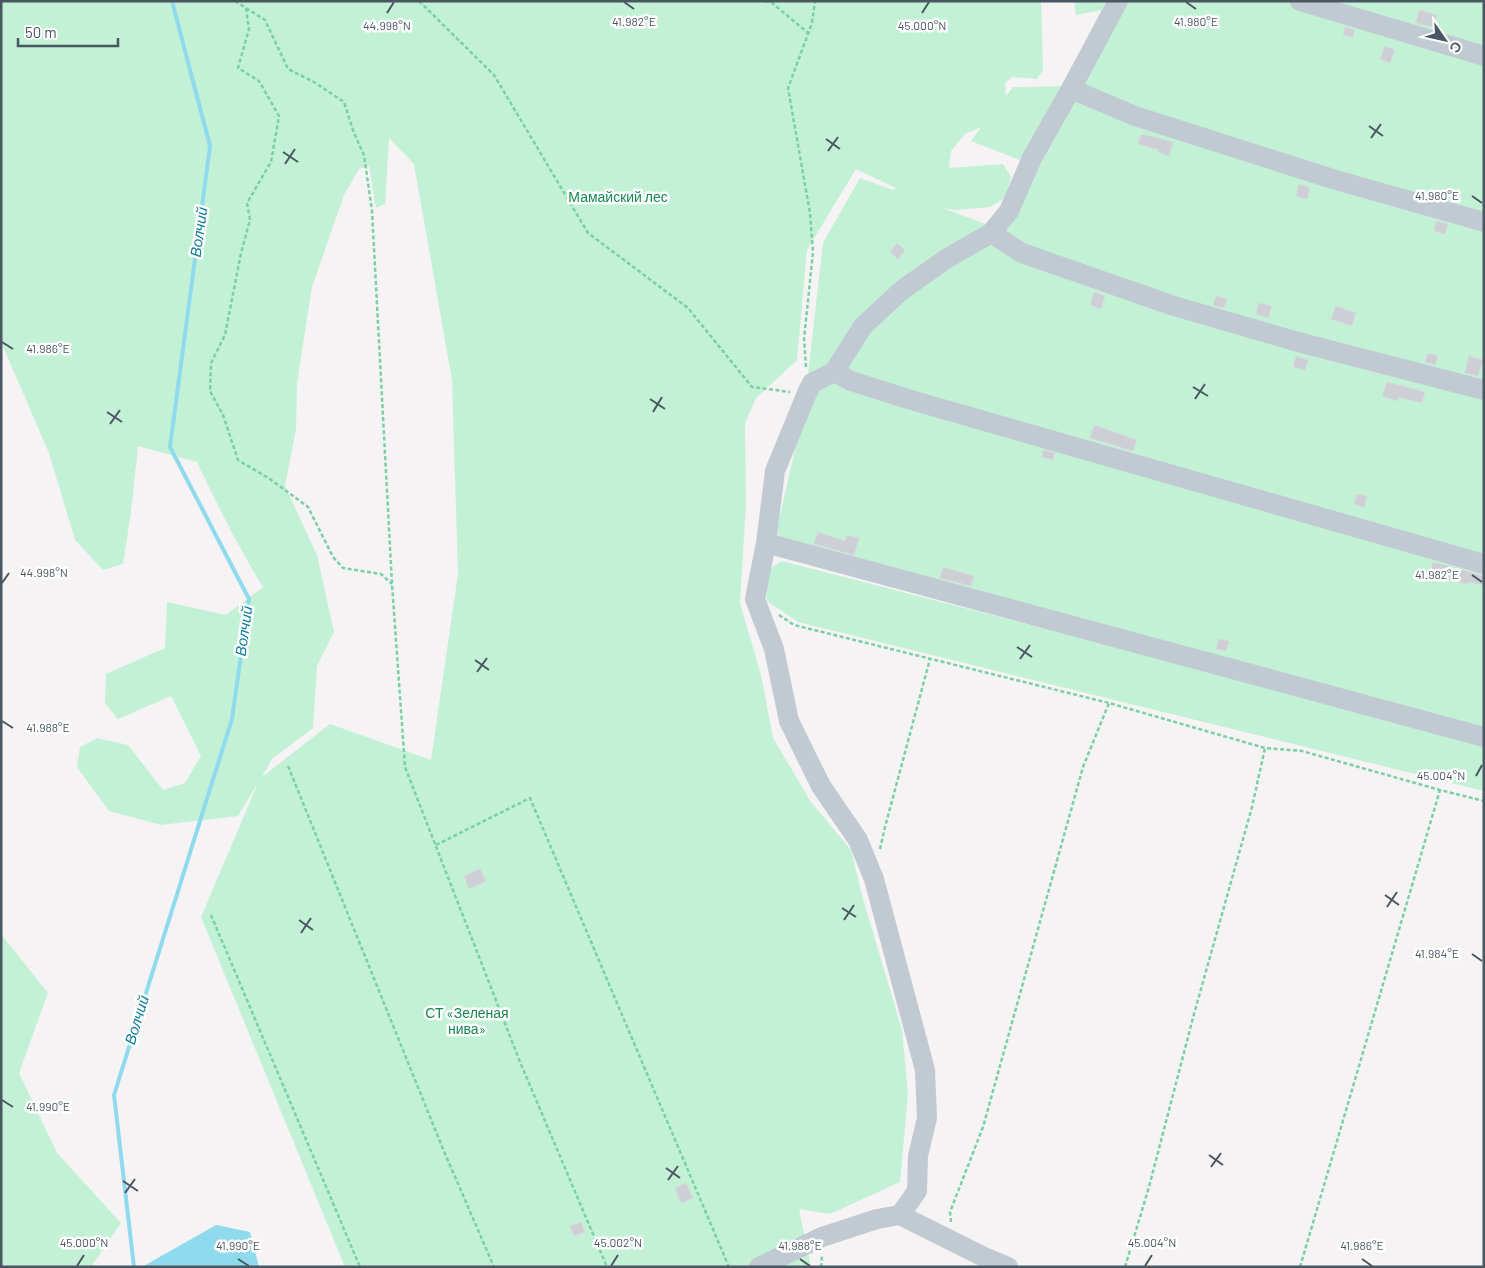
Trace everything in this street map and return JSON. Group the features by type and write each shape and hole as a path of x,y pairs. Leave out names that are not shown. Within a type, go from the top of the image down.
{"street":[{"path":"900,1215 917,1191 918,1156 927,1118 926,1070 874,879 858,840 821,786 789,721 774,649 755,599 766,543 774,471 809,388 834,372 863,326 902,290 946,259 991,233 1009,210 1032,158 1118,1"},
{"path":"1300,1 1484,56"},
{"path":"1071,89 1135,116 1336,180 1484,222"},
{"path":"991,233 1022,253 1174,306 1298,342 1484,390"},
{"path":"834,372 851,380 911,400 1484,564"},
{"path":"766,543 1484,737"},
{"path":"759,1267 822,1237 877,1218 900,1215 1008,1267"}],"path":[{"path":"235,1 265,20 288,69 314,82 344,102 354,133 364,155 372,211 392,584 405,767 520,1062 607,1267"},
{"path":"419,1 494,75 588,233 688,308 752,387 809,388 805,365 804,339 813,252 812,233 788,88 812,23 815,1"},
{"path":"765,1 770,2 808,33"},
{"path":"246,8 249,29 238,68 259,81 279,116 271,162 247,202 250,220 241,253 225,335 211,363 210,391 223,415 238,460 270,479 308,507 333,557 343,568 381,574 392,584"},
{"path":"778,615 794,625 1109,703 1265,748 1302,750 1484,801"},
{"path":"879,853 930,659"},
{"path":"953,1242 950,1212 983,1127 1083,767 1109,703"},
{"path":"1126,1267 1252,807 1265,748"},
{"path":"288,766 436,1131 494,1267"},
{"path":"1300,1267 1440,790"},
{"path":"436,845 530,798 729,1267"},
{"path":"211,915 360,1267"}],"green space":[{"path":"1,1 1041,1 1043,70 1037,79 1012,77 1005,83 1006,96 1013,87 1079,86 1113,1 1484,1 1484,731 779,552 777,529 804,409 823,243 860,178 893,190 896,188 856,169 807,250 797,360 756,398 745,423 746,504 740,603 761,675 773,738 811,802 851,850 863,899 902,1030 908,1094 900,1182 830,1214 799,1209 811,1267 345,1267 201,917 258,783 238,816 161,825 109,811 77,767 80,747 97,738 128,745 163,790 185,783 201,756 171,696 118,719 105,703 106,674 165,648 167,602 226,615 263,587 236,541 197,462 138,446 123,564 103,570 75,540 49,453 1,342","holes":["981,127 971,141 1020,160 1004,231 943,208 955,210 990,207 1005,198 1011,177 1003,164 949,168 951,151 965,134","389,138 414,164 452,380 458,574 431,760 330,724 262,777 272,759 313,728 317,666 334,632 317,555 285,486 296,429 297,383 312,287 344,195 359,169 369,166 376,208 385,204"]},
{"path":"1074,1 1106,1 1102,10 1076,15"},
{"path":"782,561 1484,742 1484,791 798,622 767,601 766,587 771,568"},
{"path":"1,934 48,993 19,1073 57,1153 121,1223 91,1267 1,1267"}],"water":[{"path":"216,1225 250,1232 259,1267 142,1267"}],"building":[{"path":"1419,10 1437,15 1433,27 1416,23"},
{"path":"1345,27 1355,30 1353,37 1343,35"},
{"path":"1385,46 1395,50 1390,63 1380,59"},
{"path":"1141,134 1173,142 1169,156 1158,152 1159,150 1138,144"},
{"path":"1299,184 1310,188 1307,199 1296,196"},
{"path":"1437,221 1448,224 1445,234 1434,231"},
{"path":"897,243 905,250 898,259 890,252"},
{"path":"1094,292 1105,296 1101,309 1090,305"},
{"path":"1216,296 1227,299 1224,308 1213,305"},
{"path":"1259,303 1272,306 1268,318 1256,314"},
{"path":"1336,306 1356,313 1352,326 1331,319"},
{"path":"1428,353 1438,356 1435,365 1425,362"},
{"path":"1296,356 1308,360 1305,370 1293,367"},
{"path":"1469,356 1483,360 1478,376 1465,373"},
{"path":"1387,382 1425,392 1422,403 1399,397 1397,401 1382,396"},
{"path":"1094,425 1137,440 1133,451 1090,438"},
{"path":"1043,450 1055,453 1053,460 1042,457"},
{"path":"1357,494 1367,496 1364,507 1354,504"},
{"path":"818,532 845,541 847,535 859,538 854,555 814,544"},
{"path":"1433,562 1484,576 1484,585 1444,579 1444,581 1429,576"},
{"path":"943,567 974,576 971,586 940,578"},
{"path":"1219,639 1229,641 1226,651 1216,649"},
{"path":"480,869 486,881 469,889 464,876"},
{"path":"686,1183 693,1198 681,1203 675,1188"},
{"path":"581,1222 585,1232 574,1236 570,1226"}],"waterway":[{"name":"Волчий","path":"134,1267 114,1095 232,719 249,599 170,447 210,146 173,1"}],"park label":[{"name":"Мамайский лес","path":"618,197"},
{"name":"СТ «Зеленая нива»","path":"467,1022"}]}
